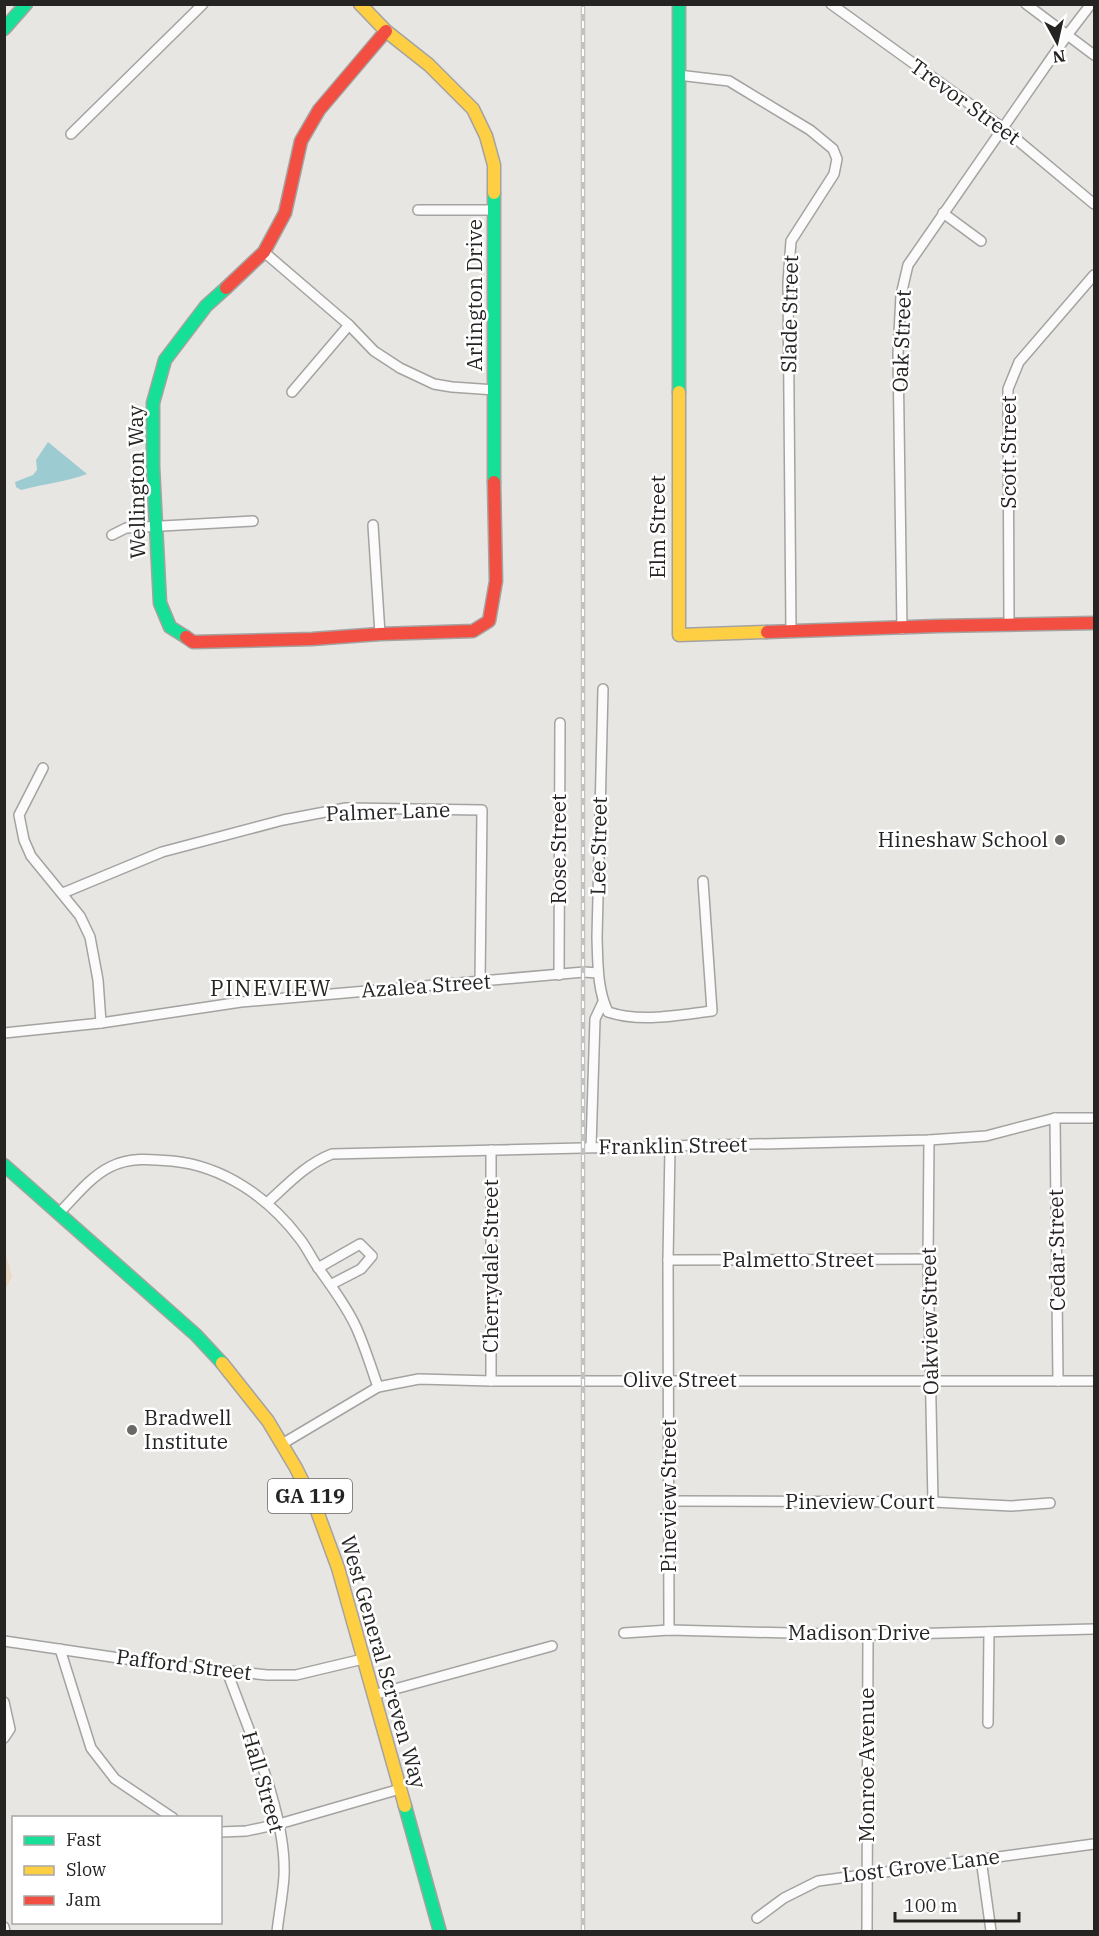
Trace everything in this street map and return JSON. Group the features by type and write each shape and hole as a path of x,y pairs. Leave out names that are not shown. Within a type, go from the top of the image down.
{"street":[{"path":"4,29 26,4"},
{"path":"71,134 203,4"},
{"name":"Arlington Drive","path":"360,4 386,32 429,65 473,108 486,136 494,165 494,549 496,581 489,621 473,631"},
{"name":"Elm Street","path":"679,4 679,634 1009,623 1095,623"},
{"name":"Trevor Street","path":"831,4 1003,128 1095,204"},
{"path":"1026,4 1095,55"},
{"name":"Oak Street","path":"902,628 898,353 901,295 908,265 1091,4"},
{"name":"Wellington Way","path":"386,32 319,110 301,141 285,213 264,252 206,306 165,360 153,403 160,603 170,627 193,642 473,631"},
{"name":"Slade Street","path":"678,75 729,81 810,130 833,149 837,159 834,174 791,241 788,283 791,632"},
{"path":"418,210 495,210"},
{"path":"943,213 981,241"},
{"path":"264,252 349,325 374,351 400,368 434,384 495,390"},
{"name":"Scott Street","path":"1009,623 1008,389 1019,362 1095,276"},
{"path":"292,392 349,325"},
{"path":"112,535 126,528 156,525 253,521"},
{"path":"373,525 380,634"},
{"name":"Lee Street","path":"591,1148 595,1019 603,1002 598,973 597,938 603,689"},
{"name":"Rose Street","path":"559,975 560,723"},
{"path":"43,768 19,815 24,840 31,856 80,916 90,937 97,969 101,1023"},
{"name":"Palmer Lane","path":"63,893 162,852 283,820 346,808 482,810 480,982"},
{"path":"603,1002 608,1012 622,1017 655,1017 712,1011 703,881"},
{"name":"Azalea Street","path":"4,1033 101,1023 241,1002 584,972 598,973"},
{"name":"Franklin Street","path":"267,1203 306,1167 332,1154 929,1140 986,1136 1055,1118 1095,1118"},
{"name":"Cedar Street","path":"1055,1118 1058,1381"},
{"name":"Oakview Street","path":"929,1140 928,1259 933,1502"},
{"name":"Pineview Street","path":"669,1630 670,1147"},
{"name":"Cherrydale Street","path":"491,1150 491,1381"},
{"path":"60,1212 103,1171 121,1162 142,1159 184,1162 210,1168 234,1179 267,1203 300,1239 318,1268 332,1284 356,1326 378,1387"},
{"name":"West General Screven Way","path":"4,1165 60,1212 208,1347 244,1388 282,1444 303,1482 328,1540 440,1932"},
{"path":"318,1268 360,1244 372,1256 361,1269 332,1284"},
{"name":"Palmetto Street","path":"668,1260 928,1259"},
{"name":"Olive Street","path":"282,1444 378,1387 419,1379 1095,1381"},
{"name":"Pineview Court","path":"669,1501 933,1502 1011,1506 1050,1503"},
{"name":"Madison Drive","path":"624,1633 669,1630 868,1635 1095,1629"},
{"path":"988,1723 989,1632"},
{"name":"Monroe Avenue","path":"867,1932 868,1635"},
{"name":"Pafford Street","path":"4,1641 147,1662 267,1675 296,1675 363,1659"},
{"path":"373,1695 552,1646"},
{"path":"60,1648 91,1748 116,1779 170,1816"},
{"name":"Hall Street","path":"227,1671 262,1767 279,1824 284,1874 277,1932"},
{"path":"4,1702 10,1729 4,1738"},
{"path":"222,1832 246,1831 279,1824 400,1789"},
{"name":"Lost Grove Lane","path":"757,1918 784,1898 818,1881 1095,1844"},
{"path":"981,1859 991,1931"}],"shaded area":[{"path":"4,1248 12,1277 5,1290 4,1290"}],"water":[{"path":"48,442 87,474 21,490 16,487 15,482 33,475 37,470 36,460"}],"railway":[{"path":"583,4 583,1932"}],"traffic: fast":[{"path":"4,29 26,4"},
{"path":"679,4 679,392"},
{"path":"494,193 494,482"},
{"path":"186,637 170,627 160,603 153,467 153,403 165,360 206,306 226,288"},
{"path":"4,1165 196,1335 222,1363"},
{"path":"405,1806 440,1932"}],"traffic: slow":[{"path":"360,4 386,31 429,65 473,109 486,136 494,165 494,193"},
{"path":"679,392 679,635 767,632"},
{"path":"222,1363 268,1421 296,1468 317,1511 338,1568 405,1806"}],"traffic: jam":[{"path":"226,288 264,252 285,213 301,141 319,110 386,31"},
{"path":"186,637 193,642 473,631 489,621 496,581 494,482"},
{"path":"767,632 1094,623"}],"place":[{"name":"Hineshaw School","path":"1060,840"},
{"name":"Bradwell Institute","path":"132,1430"}],"district":[{"name":"PINEVIEW","path":"271,988"}]}
